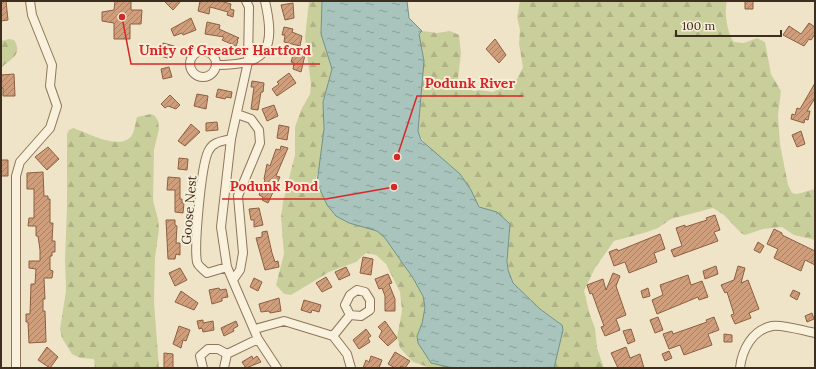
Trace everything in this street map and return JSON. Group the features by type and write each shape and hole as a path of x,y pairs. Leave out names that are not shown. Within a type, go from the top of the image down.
{"street":[{"path":"16,368 16,176 20,162 50,128 56,114 57,100 50,86 52,65 32,16 30,1"},
{"path":"246,1 249,7 248,62 230,139 221,228 227,268 258,338 277,368"},
{"path":"217,65 239,65 264,53 268,43 270,21 265,1"},
{"path":"233,280 240,270 244,253 238,196 260,143 259,130 251,119 237,114"},
{"name":"Goose Nest","path":"227,268 207,273 198,264 196,249 202,185 208,151 215,142 230,139"},
{"path":"224,195 238,196"},
{"path":"333,336 350,315"},
{"path":"255,329 284,321 333,336 348,354 351,368"},
{"path":"740,368 741,358 748,341 757,333 772,326 815,333"},
{"path":"227,354 258,338"},
{"path":"203,368 200,356 208,349 218,349 227,354"},
{"path":"224,368 227,354"}],"green space":[{"path":"309,1 322,1 321,34 332,69 323,102 324,129 321,163 316,178 317,183 349,223 377,231 385,238 413,278 423,296 425,307 422,324 417,336 418,343 431,363 453,368 431,368 413,362 400,348 397,337 402,311 400,292 386,264 376,255 366,253 356,262 329,272 291,295 284,294 276,285 284,254 281,218 283,202 295,155 295,127 301,110 310,94 311,85 305,38"},
{"path":"520,1 727,1 727,22 734,42 744,43 757,38 765,42 771,74 781,91 778,115 780,144 788,185 792,193 797,194 815,189 815,240 794,235 782,227 763,229 745,235 741,233 724,215 713,208 671,219 658,228 614,241 595,268 584,291 595,328 597,348 604,368 554,368 563,330 559,322 540,309 513,283 508,270 507,247 510,233 492,210 485,210 481,208 461,176 456,170 431,150 421,138 418,131 423,52 419,34 422,31 437,33 450,31 459,35 461,54 458,78 468,89 474,91 479,90 493,92 517,79 523,67 519,44 520,30 517,17"},
{"path":"9,39 14,40 17,45 17,50 14,57 1,68 1,41"},
{"path":"151,114 155,116 158,121 159,129 154,150 153,200 159,229 155,258 154,302 159,368 95,368 94,359 80,358 72,354 62,338 60,329 66,291 65,259 67,134 69,130 73,128 103,139 120,142 127,140 132,135 137,117"}],"water":[{"path":"322,1 407,1 409,18 422,31 419,34 424,61 418,131 421,140 460,174 471,190 479,207 497,212 510,224 507,261 508,270 513,283 540,309 562,325 563,330 554,368 453,368 431,363 418,343 417,336 422,324 425,307 423,296 413,278 385,238 377,231 349,223 336,216 327,205 317,183 324,129 323,102 332,69 321,34"}],"building":[{"path":"1,1 6,1 8,20 1,21"},
{"path":"115,1 131,1 131,10 142,10 141,24 130,24 130,39 114,39 114,23 102,21 102,12 114,10"},
{"path":"164,1 181,1 173,10"},
{"path":"200,1 220,1 231,4 230,9 234,10 233,17 227,15 228,12 210,7 209,14 198,11"},
{"path":"745,1 753,1 753,9 745,9"},
{"path":"293,3 294,18 285,20 281,5"},
{"path":"191,18 196,30 183,35 182,33 174,36 171,29"},
{"path":"207,22 220,25 219,29 239,38 236,46 222,40 224,37 205,34"},
{"path":"809,23 815,27 815,34 804,46 783,35 789,26 801,34"},
{"path":"284,27 293,29 292,32 302,36 300,46 284,42 285,35 282,35"},
{"path":"495,39 506,55 499,63 486,49"},
{"path":"163,43 174,46 172,59 160,56"},
{"path":"294,52 305,55 301,72 293,69 294,63 291,62"},
{"path":"169,67 172,77 163,79 161,69"},
{"path":"289,73 296,83 277,96 272,89 279,84 277,82"},
{"path":"14,74 15,96 3,96 3,88 1,88 1,75"},
{"path":"252,81 264,83 258,110 251,109 254,87 251,87"},
{"path":"815,83 815,98 807,111 810,111 808,120 805,119 804,123 791,119 792,114 795,115 797,108 800,109"},
{"path":"218,89 232,92 231,98 226,97 225,99 216,97"},
{"path":"197,94 208,96 206,109 194,106"},
{"path":"170,95 180,105 176,109 168,106 165,108 161,104"},
{"path":"274,105 278,116 267,121 262,109"},
{"path":"217,122 218,130 206,131 206,123"},
{"path":"191,124 200,132 185,146 178,141"},
{"path":"279,125 289,127 287,140 277,138"},
{"path":"801,131 805,144 797,147 792,135"},
{"path":"281,146 288,148 276,176 280,177 268,203 262,200 263,197 259,195 265,180 267,164 270,166 276,149 280,150"},
{"path":"48,147 59,159 47,170 35,157"},
{"path":"179,158 188,159 187,170 178,169"},
{"path":"1,160 8,160 8,176 1,176"},
{"path":"43,172 44,196 48,196 48,199 50,199 50,223 53,223 52,241 55,241 55,252 52,252 52,256 50,256 50,270 53,271 52,278 44,278 45,299 43,299 43,311 45,311 46,342 29,343 26,314 30,314 31,284 35,284 36,269 29,268 29,261 40,261 40,250 38,236 36,236 36,226 28,226 29,218 34,218 34,189 27,189 27,173"},
{"path":"168,177 180,178 180,199 182,199 182,203 184,203 183,213 175,212 175,190 167,190"},
{"path":"259,208 263,225 254,227 254,220 251,220 249,209"},
{"path":"715,215 720,230 714,232 718,241 674,257 671,250 682,246 676,228 685,225 685,227 707,220 706,218"},
{"path":"166,220 175,220 175,225 177,226 176,243 180,243 180,255 176,254 175,259 168,259"},
{"path":"774,229 782,233 782,235 815,251 815,265 805,260 801,271 774,258 778,249 767,244"},
{"path":"267,231 275,262 278,261 279,267 265,270 256,238 262,237 262,232"},
{"path":"660,234 665,249 654,253 657,262 629,273 625,262 614,266 609,252 617,249 618,251"},
{"path":"758,242 764,246 760,253 754,250"},
{"path":"363,257 373,259 371,275 360,273"},
{"path":"716,266 718,274 705,279 703,271"},
{"path":"738,266 745,268 741,283 748,280 759,309 749,313 751,318 735,324 731,315 734,314 727,292 725,293 721,285 734,280"},
{"path":"346,267 350,275 339,280 335,272"},
{"path":"180,268 187,280 175,286 169,273"},
{"path":"613,273 620,276 616,286 626,315 616,319 620,330 605,336 601,327 604,326 592,293 590,294 587,285 603,279 606,290"},
{"path":"388,274 392,283 389,284 395,299 395,311 385,311 385,296 382,288 379,289 375,279"},
{"path":"688,275 691,285 702,281 708,297 699,300 698,297 657,314 652,300 663,295 660,285"},
{"path":"326,277 332,287 322,292 316,283"},
{"path":"254,278 262,282 258,291 250,287"},
{"path":"219,288 220,290 226,289 228,297 222,298 222,301 212,304 209,290"},
{"path":"648,288 650,296 643,298 641,291"},
{"path":"793,290 800,293 797,300 790,296"},
{"path":"181,291 198,303 194,310 175,302"},
{"path":"279,298 281,311 270,313 269,311 261,312 259,304"},
{"path":"304,300 321,305 319,312 312,310 311,313 301,310"},
{"path":"812,313 814,319 807,322 805,316"},
{"path":"658,317 663,330 655,333 650,320"},
{"path":"714,317 719,330 708,334 712,345 684,355 680,345 669,349 663,334 672,331 673,334 707,322 706,320"},
{"path":"203,320 203,323 213,321 214,330 203,332 202,328 199,329 197,321"},
{"path":"236,321 238,326 233,329 234,331 224,336 221,328"},
{"path":"385,321 397,338 388,346 379,337 382,331 378,327"},
{"path":"179,326 190,330 186,341 183,340 181,348 173,344"},
{"path":"366,329 371,336 368,338 370,342 359,349 353,340"},
{"path":"631,329 635,341 628,344 623,331"},
{"path":"724,334 732,335 732,342 724,342"},
{"path":"47,347 58,357 50,368 38,360"},
{"path":"626,347 630,358 640,354 644,368 618,368 611,353"},
{"path":"669,351 672,358 665,361 662,354"},
{"path":"395,352 410,361 405,368 401,366 399,368 395,368 388,364"},
{"path":"164,353 173,354 173,368 164,368"},
{"path":"252,356 253,359 257,356 261,362 246,368 242,362"},
{"path":"371,356 382,360 379,368 363,368 366,360 369,362"}],"place":[{"name":"Unity of Greater Hartford","path":"122,17"},
{"name":"Podunk River","path":"397,157"},
{"name":"Podunk Pond","path":"394,187"}]}
